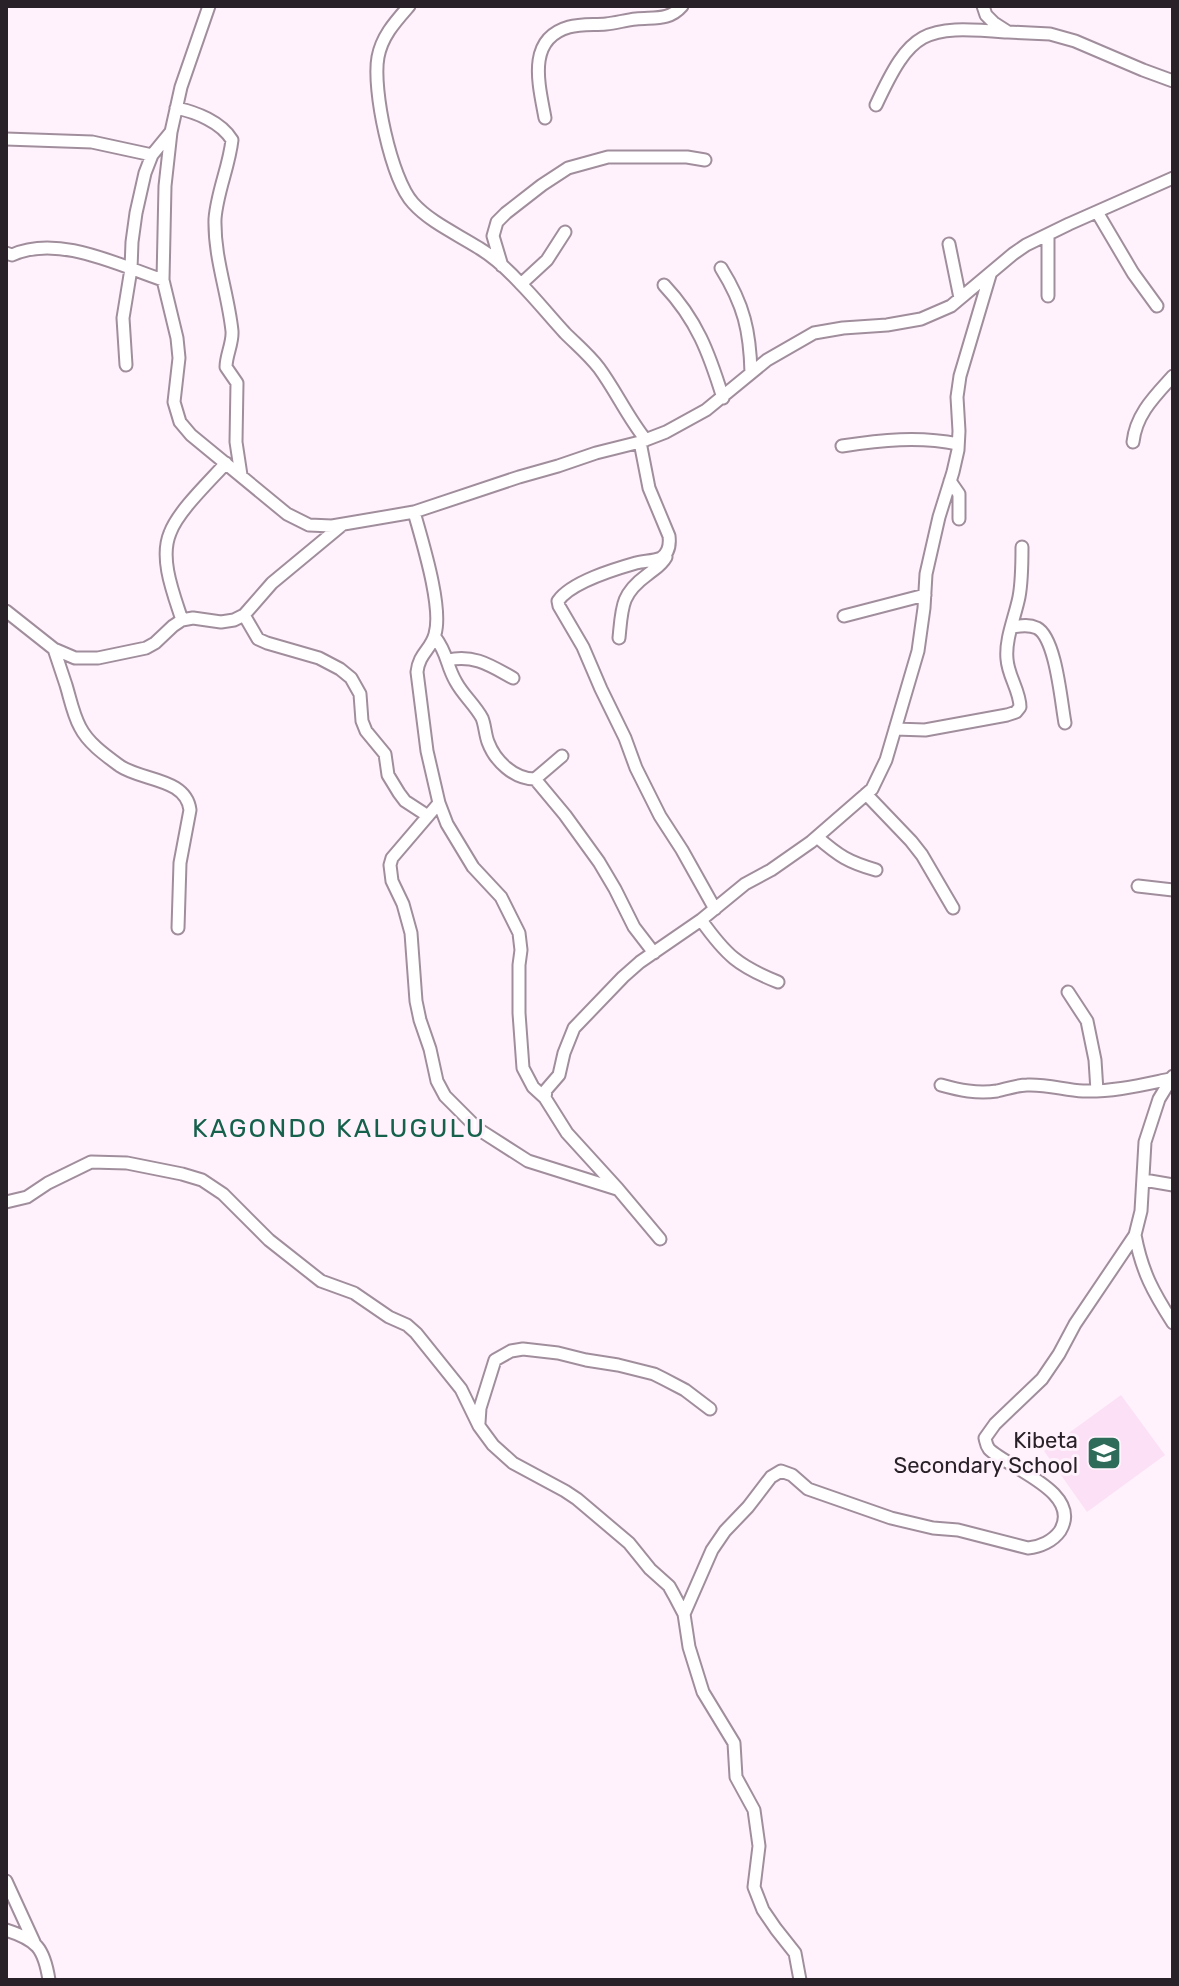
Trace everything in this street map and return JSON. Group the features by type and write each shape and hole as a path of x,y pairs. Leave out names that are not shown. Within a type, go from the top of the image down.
{"street":[{"path":"209,6 181,87 171,132 165,186 163,280 179,358 174,402 180,422 191,435 287,514 309,525 343,524 414,512 596,453 643,441 683,425 723,398 767,360 814,333 921,319 951,306 1026,245 1173,178"},
{"path":"409,6 386,34 378,58 376,81 381,113 401,185 411,202 424,214 481,249 521,284 599,368 643,441 649,488 670,543 662,564 637,582 623,600 619,638"},
{"path":"545,118 539,65 543,44 551,37 578,26 667,17 682,6"},
{"path":"983,6 986,15 1008,32"},
{"path":"876,105 899,59 909,48 923,37 959,29 1050,34 1173,81"},
{"path":"176,108 215,123 232,140 231,153 219,188 215,236 232,336 226,367 237,383 236,442 241,475"},
{"path":"126,365 123,318 136,213 152,155 171,132"},
{"path":"6,139 92,142 152,155"},
{"path":"502,266 493,236 497,222 568,168 608,157 687,157 705,160"},
{"path":"1097,212 1133,273 1157,306"},
{"path":"521,284 547,260 565,232"},
{"path":"1048,235 1048,296"},
{"path":"949,244 960,298"},
{"path":"6,253 12,255 27,248 77,251 163,280"},
{"path":"721,268 741,303 750,346 751,373"},
{"path":"545,1098 546,1090 559,1075 574,1028 623,977 745,884 771,870 817,837 872,789 886,760 918,651 926,574 958,444 960,376 991,272"},
{"path":"664,285 682,305 700,334 723,398"},
{"path":"1133,442 1139,417 1173,376"},
{"path":"842,446 901,439 929,439 958,444"},
{"path":"182,620 168,575 169,534 193,500 226,463"},
{"path":"950,481 959,494 959,519"},
{"path":"414,512 428,561 436,628 435,637 418,662 417,672 427,751 447,824 473,867 501,897 519,933 523,1068 567,1133 660,1239"},
{"path":"6,611 62,654 85,659 146,648 182,620 193,618 221,622 244,615 272,583 343,524"},
{"path":"895,729 925,730 1007,715 1020,707 1007,658 1020,594 1022,547"},
{"path":"667,551 657,559 590,580 569,590 558,601 583,647 660,816 715,909"},
{"path":"844,616 925,595"},
{"path":"244,615 258,639 319,658 351,678 360,694 362,721 366,731 385,754 388,775 405,801 428,816"},
{"path":"1012,627 1034,627 1048,640 1065,723"},
{"path":"435,637 447,654 454,678 484,722 494,753 518,776 535,779 565,815 599,862 634,927 654,953"},
{"path":"54,649 79,726 88,739 124,769 170,785 189,802 180,863 178,928"},
{"path":"448,660 471,658 513,678"},
{"path":"535,779 562,756"},
{"path":"866,794 911,841 953,908"},
{"path":"439,803 392,858 390,865 392,881 409,923 416,1001 437,1081 445,1096 478,1129 528,1161 618,1189"},
{"path":"817,837 850,862 876,870"},
{"path":"1138,886 1173,890"},
{"path":"701,920 728,955 778,982"},
{"path":"1068,992 1087,1021 1095,1060 1097,1091"},
{"path":"941,1085 978,1092 1025,1085 1097,1091 1172,1077"},
{"path":"684,1614 699,1576 719,1540 771,1477 781,1471 792,1475 808,1489 891,1518 933,1528 958,1530 1028,1548 1038,1547 1060,1531 1064,1514 1058,1500 1037,1479 989,1449 985,1438 995,1424 1042,1379 1135,1235 1141,1211 1145,1142 1159,1099 1172,1077"},
{"path":"6,1202 27,1197 91,1162 127,1163 202,1180 223,1194 269,1240 321,1281 354,1293 416,1333 461,1389 479,1426 493,1445 513,1463 565,1491 629,1543 669,1586 684,1614 689,1647 703,1692 734,1743 736,1777 754,1810 759,1846 754,1887 763,1910 795,1953 800,1980"},
{"path":"1144,1180 1173,1185"},
{"path":"1135,1235 1147,1280 1173,1323"},
{"path":"479,1426 480,1408 495,1360 511,1351 523,1349 558,1353 654,1374 685,1390 710,1409"},
{"path":"6,1881 43,1955 49,1980"},
{"path":"6,1930 34,1942"}],"shaded area":[{"name":"Kibeta Secondary School","path":"1121,1395 1165,1455 1087,1512 1044,1451"}],"place":[{"name":"Kibeta Secondary School","path":"1104,1453"}],"district":[{"name":"KAGONDO KALUGULU","path":"339,1128"}]}
